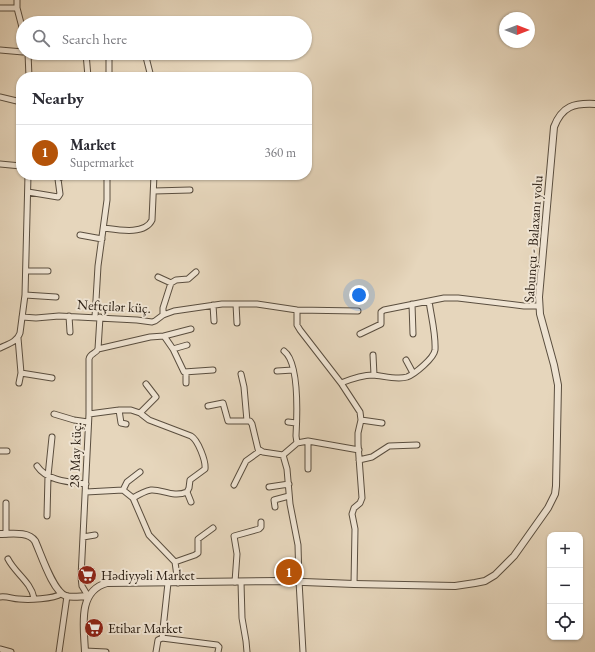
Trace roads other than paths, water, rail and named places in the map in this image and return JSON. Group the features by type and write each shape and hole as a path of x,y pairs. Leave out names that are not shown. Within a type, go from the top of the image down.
{"street":[{"path":"17,0 19,16"},
{"path":"0,8 17,8"},
{"path":"0,50 16,51"},
{"path":"28,60 29,72"},
{"path":"87,60 88,72"},
{"path":"109,60 109,72"},
{"path":"147,60 150,72"},
{"path":"0,97 16,101"},
{"name":"Sabunçu - Balaxanı yolu","path":"88,596 96,587 107,583 299,581 354,584 460,586 485,581 505,566 544,515 555,494 556,486 557,376 539,306 539,288 554,127 559,116 567,108 576,104 595,104"},
{"path":"0,164 16,166"},
{"path":"19,384 22,373 18,338 25,295 28,180"},
{"path":"28,192 58,197 60,194 58,180"},
{"name":"28 May küç.","path":"88,596 82,586 80,577 86,492 89,414 89,359 90,355 98,349 98,266 107,200 107,180"},
{"path":"104,228 125,230 144,229 149,225 152,220 154,180"},
{"path":"154,191 190,190"},
{"path":"80,235 102,239"},
{"path":"26,271 48,271"},
{"path":"163,314 163,308 171,283 176,280 188,279 196,272"},
{"path":"158,277 171,283"},
{"path":"25,295 56,297"},
{"path":"360,334 381,324 381,312 384,310 429,301 451,298 539,306"},
{"path":"340,383 355,378 374,375 398,378 407,377 431,359 435,350 429,301"},
{"path":"236,304 237,323"},
{"name":"Neftçilər küç.","path":"22,317 97,317 152,322 163,314 174,311 213,305 236,304 257,304 298,310 358,311"},
{"path":"412,304 413,334"},
{"path":"213,305 214,321"},
{"path":"298,310 298,325 300,330 360,412 361,420 358,433 362,498 360,503 354,508 352,514 355,529 354,584"},
{"path":"69,316 70,332"},
{"path":"98,349 191,329"},
{"path":"164,336 173,348 184,372 186,373 186,383"},
{"path":"0,348 18,338"},
{"path":"173,348 187,345"},
{"path":"284,351 289,355 297,390 297,442"},
{"path":"373,355 374,375"},
{"path":"406,360 413,373"},
{"path":"186,373 212,370"},
{"path":"277,371 293,370"},
{"path":"22,373 52,378"},
{"path":"241,374 244,387 247,421"},
{"path":"140,413 156,397 146,384"},
{"path":"208,406 224,403 228,421 247,421 252,424 260,451"},
{"path":"119,410 121,422 126,424"},
{"path":"89,414 131,410 140,413 149,420 191,436 196,440 206,469 190,480 187,492 191,502"},
{"path":"54,414 74,420 88,422"},
{"path":"361,420 382,423"},
{"path":"288,422 296,423"},
{"path":"47,516 48,476 52,437"},
{"path":"283,455 297,442 308,441 359,450"},
{"path":"308,441 308,469"},
{"path":"359,460 372,457 389,446 417,445"},
{"path":"0,451 7,451"},
{"path":"234,485 246,461 260,451 283,455"},
{"path":"283,455 288,469 290,496 298,545 303,652"},
{"path":"37,466 40,471 48,476 60,480 86,484"},
{"path":"123,490 127,482 140,472"},
{"path":"269,487 289,484"},
{"path":"86,492 123,490 132,498 149,535 175,562 178,583"},
{"path":"132,498 150,490 169,494 181,494 187,492"},
{"path":"275,507 274,500 290,496"},
{"path":"6,503 3,534 28,535 33,538 53,582 61,594 68,596 88,596 85,610 85,651 106,652"},
{"path":"247,652 234,536 259,529 261,527 261,522"},
{"path":"175,562 198,553 198,539 212,528"},
{"path":"83,537 95,535"},
{"path":"8,559 12,568 23,578 32,591 34,598"},
{"path":"156,652 158,640 162,638 168,583"},
{"path":"0,597 6,596 19,599 55,597 61,594"},
{"path":"59,652 68,596"},
{"path":"162,638 217,645 218,652"},
{"path":"0,649 11,652"}],"place":[{"name":"Market","path":"289,572"},
{"name":"Hədiyyəli Market","path":"87,575"},
{"name":"Etibar Market","path":"94,628"}]}
